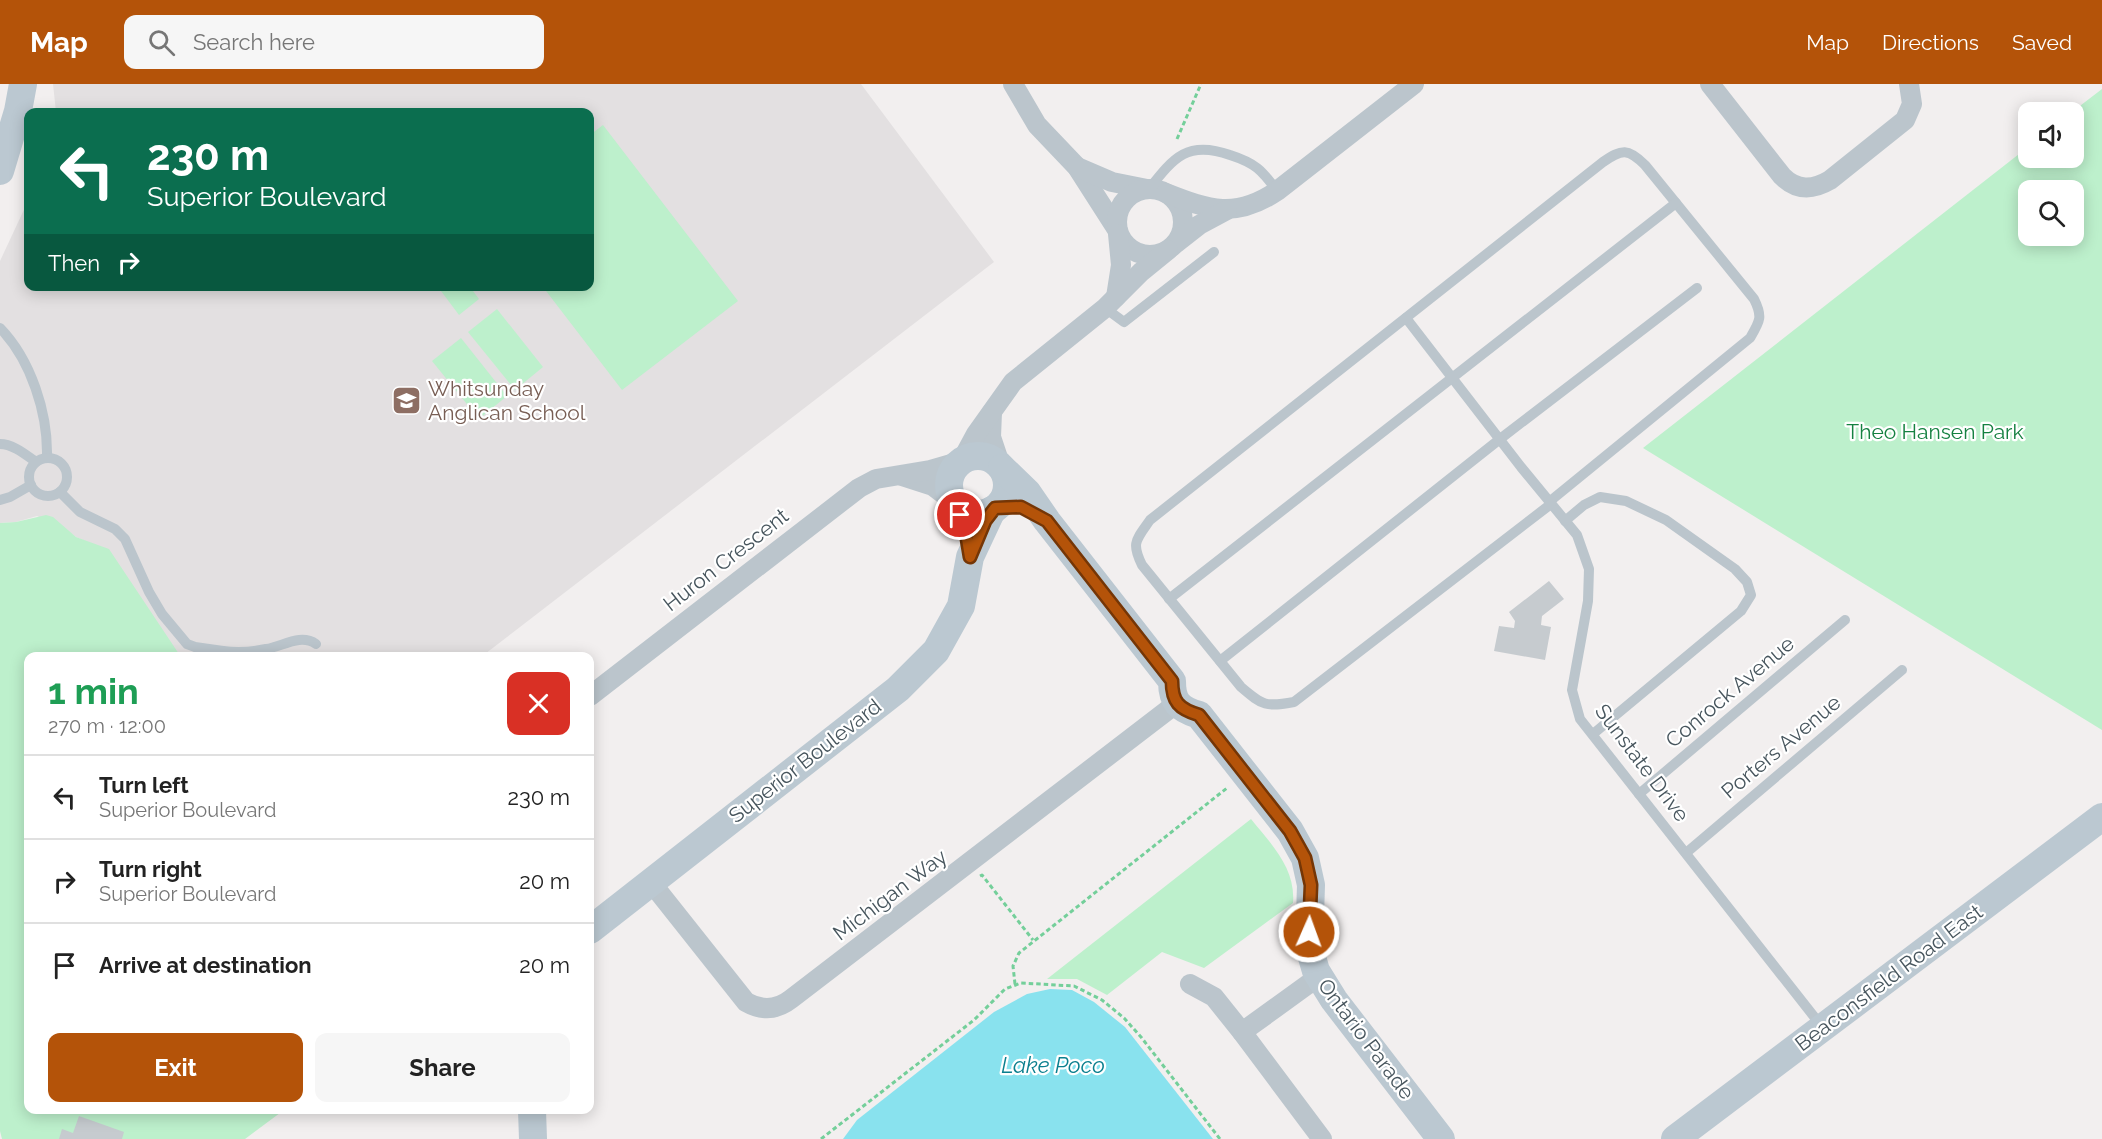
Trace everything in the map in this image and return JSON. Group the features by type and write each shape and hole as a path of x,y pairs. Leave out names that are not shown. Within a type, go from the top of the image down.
{"street":[{"path":"0,171 18,111 23,84"},
{"path":"1013,84 1037,125 1077,167 1118,232 1125,245 1136,253 1156,255 1171,247 1181,234 1183,221 1180,208 1154,190 1134,193 1124,201 1118,213 1118,232 1121,265 1110,302"},
{"path":"1047,521 1021,507 993,509 980,514 968,512 955,502 949,491 949,479 954,469 1006,390 1021,374 1110,302 1141,272 1199,225 1227,210 1256,202 1277,191 1413,84"},
{"path":"1710,84 1782,176 1792,184 1809,188 1830,180 1905,120 1912,104 1909,84"},
{"path":"1077,167 1112,182 1154,190 1204,206 1227,210"},
{"path":"992,412 992,437 1006,478 1006,491 1001,502 993,509"},
{"path":"961,461 973,456 986,456 1027,492 1172,681 1172,694 1177,703"},
{"name":"Huron Crescent","path":"594,693 859,488 876,479 899,476 961,461"},
{"name":"Huron Crescent","path":"899,476 933,486 955,502"},
{"name":"Superior Boulevard","path":"955,502 965,527 970,557"},
{"name":"Superior Boulevard","path":"594,927 898,689 936,651 961,606 970,557 993,509"},
{"name":"Ontario Parade","path":"1177,703 1184,710 1199,715 1290,831 1305,858 1311,885 1309,947 1316,971 1334,1000 1441,1139"},
{"name":"Michigan Way","path":"650,881 746,1002 760,1008 778,1007 981,855 1177,703"},
{"name":"Beaconsfield Road East","path":"1675,1139 2102,817"},
{"path":"1242,1032 1306,985 1320,978"},
{"path":"1190,984 1214,997 1322,1139"},
{"path":"532,1114 533,1139"}],"lane":[{"path":"1154,190 1174,161 1190,151 1203,148 1216,150 1252,163 1261,170 1277,191"},
{"path":"1618,152 1633,153 1754,299 1760,312 1759,324 1750,338 1550,503 1294,702 1273,706 1259,702 1241,687 1142,565 1135,550 1138,537 1150,520 1406,318 1618,152"},
{"path":"1169,599 1676,203"},
{"path":"1110,302 1124,322 1214,252"},
{"path":"1220,661 1500,439 1697,288"},
{"name":"Sunstate Drive","path":"1406,318 1576,535 1588,568 1588,601 1572,690 1581,719 1823,1028"},
{"path":"0,328 16,347 29,368 47,441 47,457"},
{"path":"0,444 19,451 36,462"},
{"path":"47,457 59,460 67,471 66,485 60,492 47,496 40,494 31,485 30,472 36,462 47,457"},
{"path":"0,500 31,485"},
{"path":"60,492 80,512 115,529 125,539 149,592 162,614 187,644 215,652"},
{"path":"1565,521 1584,505 1600,497 1626,501 1666,520 1735,569 1747,582 1751,595 1741,611 1593,734"},
{"name":"Conrock Avenue","path":"1639,794 1845,620"},
{"path":"244,652 270,649 293,640 305,640 316,644"},
{"name":"Porters Avenue","path":"1686,854 1902,670"}],"path":[{"path":"1177,139 1201,84"},
{"path":"1015,984 1013,966 1019,953 1245,774"},
{"path":"821,1139 974,1020 1000,992 1021,983 1074,986 1097,997 1124,1018 1220,1139"}],"shaded area":[{"name":"Whitsunday Anglican School","path":"53,84 861,84 994,262 487,652 177,652 90,543 37,516 16,522 0,523 0,261 24,210 24,291 594,291 594,108 56,108"}],"green space":[{"name":"Theo Hansen Park","path":"2102,89 2102,730 1643,448 2018,155 2018,168 2084,168 2084,103"},
{"path":"603,125 738,301 622,390 546,291 594,291 594,132"},
{"path":"441,291 473,291 479,299 459,315"},
{"path":"497,309 543,367 515,390 468,332"},
{"path":"461,338 507,396 479,419 432,361"},
{"path":"46,515 53,517 76,537 109,549 178,652 24,652 24,1114 279,1114 245,1139 2,1139 0,1131 0,523"},
{"path":"1251,819 1281,857 1291,879 1293,903 1204,968 1162,952 1107,995 1077,979 1047,979"}],"water":[{"name":"Lake Poco","path":"1050,989 1072,990 1094,1002 1125,1027 1213,1139 843,1139 857,1120 994,1012 1027,994"}],"building":[{"path":"1549,581 1564,599 1542,616 1541,625 1551,627 1545,660 1494,651 1499,626 1514,628 1515,621 1509,612"},
{"path":"79,1116 124,1132 122,1139 59,1139 62,1129 73,1133"}],"place":[{"name":"Whitsunday Anglican School","path":"407,401"}],"route":[{"path":"960,515 965,527 970,557 985,521 995,508 1021,507 1047,521 1172,681 1172,694 1177,703 1184,710 1199,715 1290,831 1305,858 1311,885 1309,932"}]}
